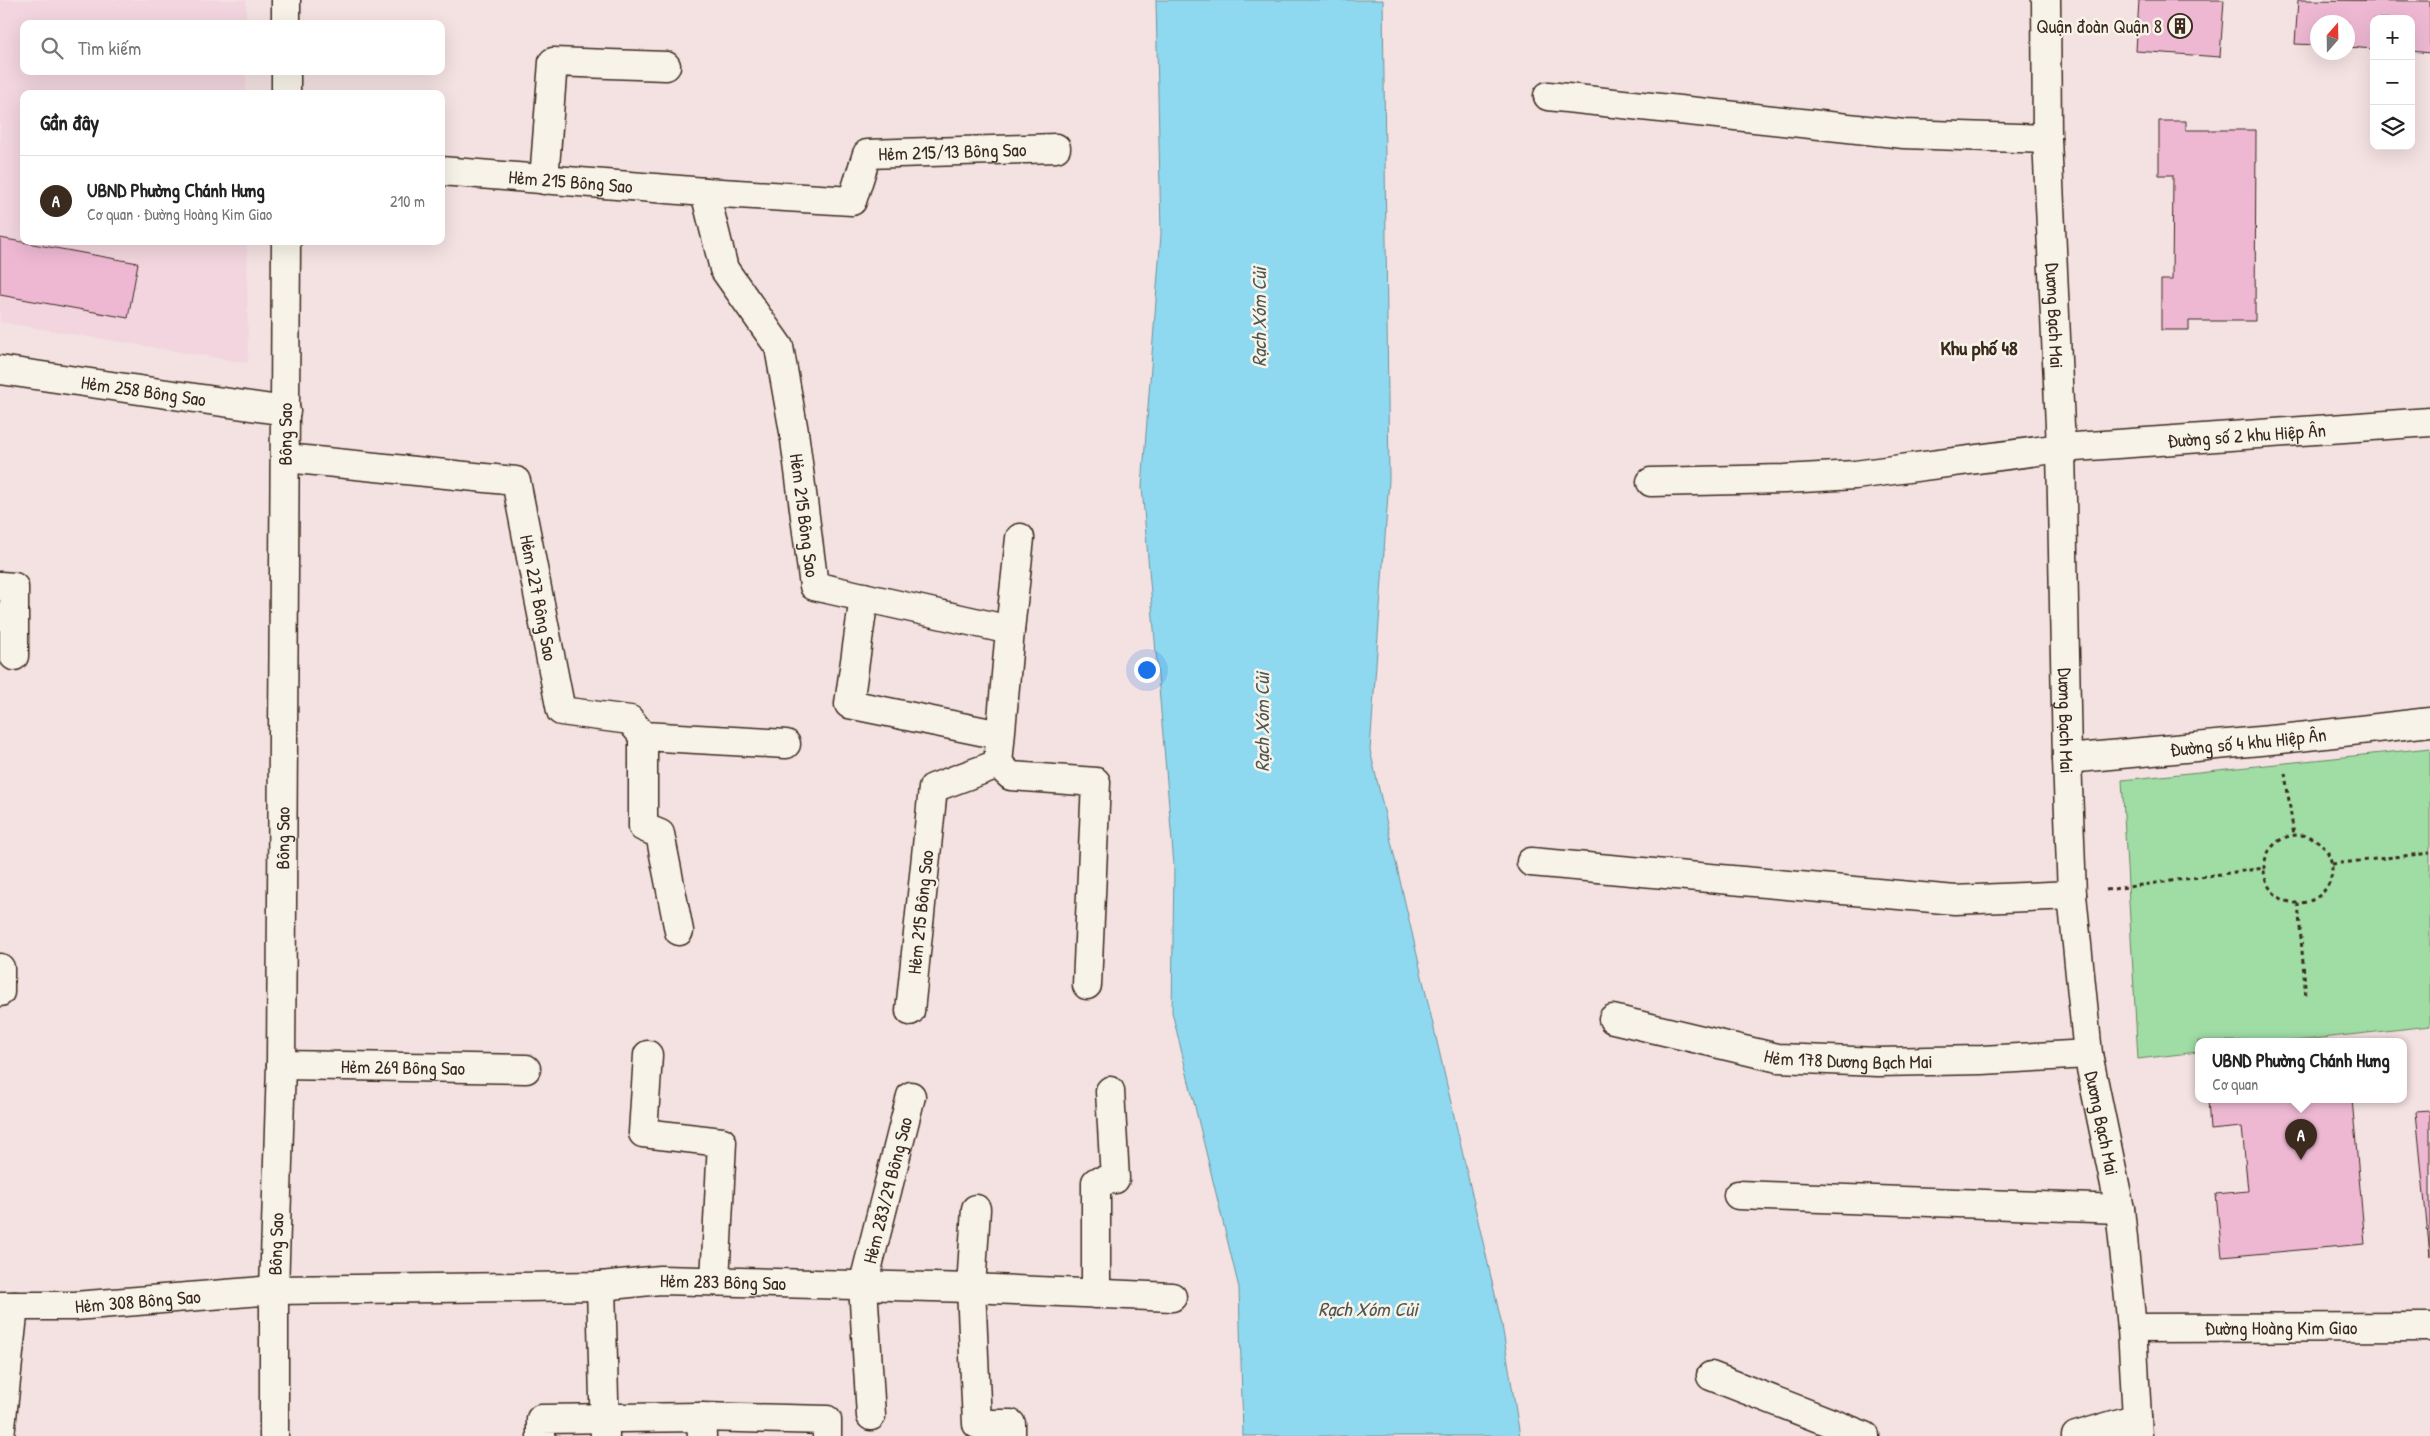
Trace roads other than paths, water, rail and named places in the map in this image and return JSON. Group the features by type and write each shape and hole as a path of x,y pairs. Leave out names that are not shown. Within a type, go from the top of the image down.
{"street":[{"path":"286,0 286,20"},
{"name":"Dương Bạch Mai","path":"2046,0 2047,139 2061,448 2066,758 2072,895 2088,1054 2120,1209 2132,1328 2137,1427"},
{"path":"544,180 552,62 666,66"},
{"path":"286,75 286,90"},
{"path":"1548,96 1904,134 2047,139"},
{"name":"Hẻm 215/13 Bông Sao","path":"705,192 852,201 867,154 1056,148"},
{"name":"Hẻm 215 Bông Sao","path":"445,171 705,192 724,269 779,347 794,432 814,586 1010,630"},
{"name":"Bông Sao","path":"274,1436 274,1290 281,1065 286,245"},
{"name":"Hẻm 258 Bông Sao","path":"0,370 286,411"},
{"name":"Đường số 2 khu Hiệp Ân","path":"1651,482 1784,479 1855,475 2061,448 2430,422"},
{"name":"Hẻm 227 Bông Sao","path":"286,458 516,481 561,711 630,720 643,736"},
{"path":"1020,538 998,764 1011,776 1096,782 1087,985"},
{"path":"0,586 14,587 14,656"},
{"path":"864,598 849,704 1000,735"},
{"name":"Đường số 4 khu Hiệp Ân","path":"2066,758 2281,739 2430,722"},
{"path":"679,930 660,834 643,828 643,736 786,744"},
{"name":"Hẻm 215 Bông Sao","path":"910,1011 933,788 998,764"},
{"path":"1532,862 1955,900 2072,895"},
{"path":"0,968 0,992"},
{"name":"Hẻm 178 Dương Bạch Mai","path":"1613,1019 1778,1058 1878,1062 1982,1060 2088,1054"},
{"path":"648,1056 643,1133 722,1142 715,1281"},
{"name":"Hẻm 269 Bông Sao","path":"281,1065 526,1070"},
{"path":"1096,1294 1096,1182 1115,1179 1110,1091"},
{"name":"Hẻm 283/29 Bông Sao","path":"871,1416 863,1286 911,1096"},
{"path":"1738,1195 2120,1209"},
{"path":"976,1209 971,1288 977,1424 1011,1424 1011,1436"},
{"name":"Hẻm 283 Bông Sao","path":"274,1290 601,1286 660,1280 971,1288 1172,1297"},
{"path":"601,1286 604,1427"},
{"name":"Hẻm 308 Bông Sao","path":"7,1306 75,1306 274,1290"},
{"path":"0,1436 7,1306"},
{"name":"Đường Hoàng Kim Giao","path":"2132,1328 2430,1327"},
{"path":"1711,1376 1865,1436"},
{"path":"541,1436 541,1419 604,1427 702,1426 827,1420 827,1436"},
{"path":"2076,1436 2137,1427"}],"water":[{"name":"Rạch Xóm Củi","path":"1156,0 1383,0 1389,480 1370,750 1502,1325 1520,1436 1243,1436 1239,1288 1172,1012 1174,865 1142,487 1161,234"}],"place":[{"name":"Quận đoàn Quận 8","path":"2180,26"},
{"name":"UBND Phường Chánh Hưng","path":"2301,1160"}],"district":[{"name":"Khu phố 48","path":"1979,347"}]}
